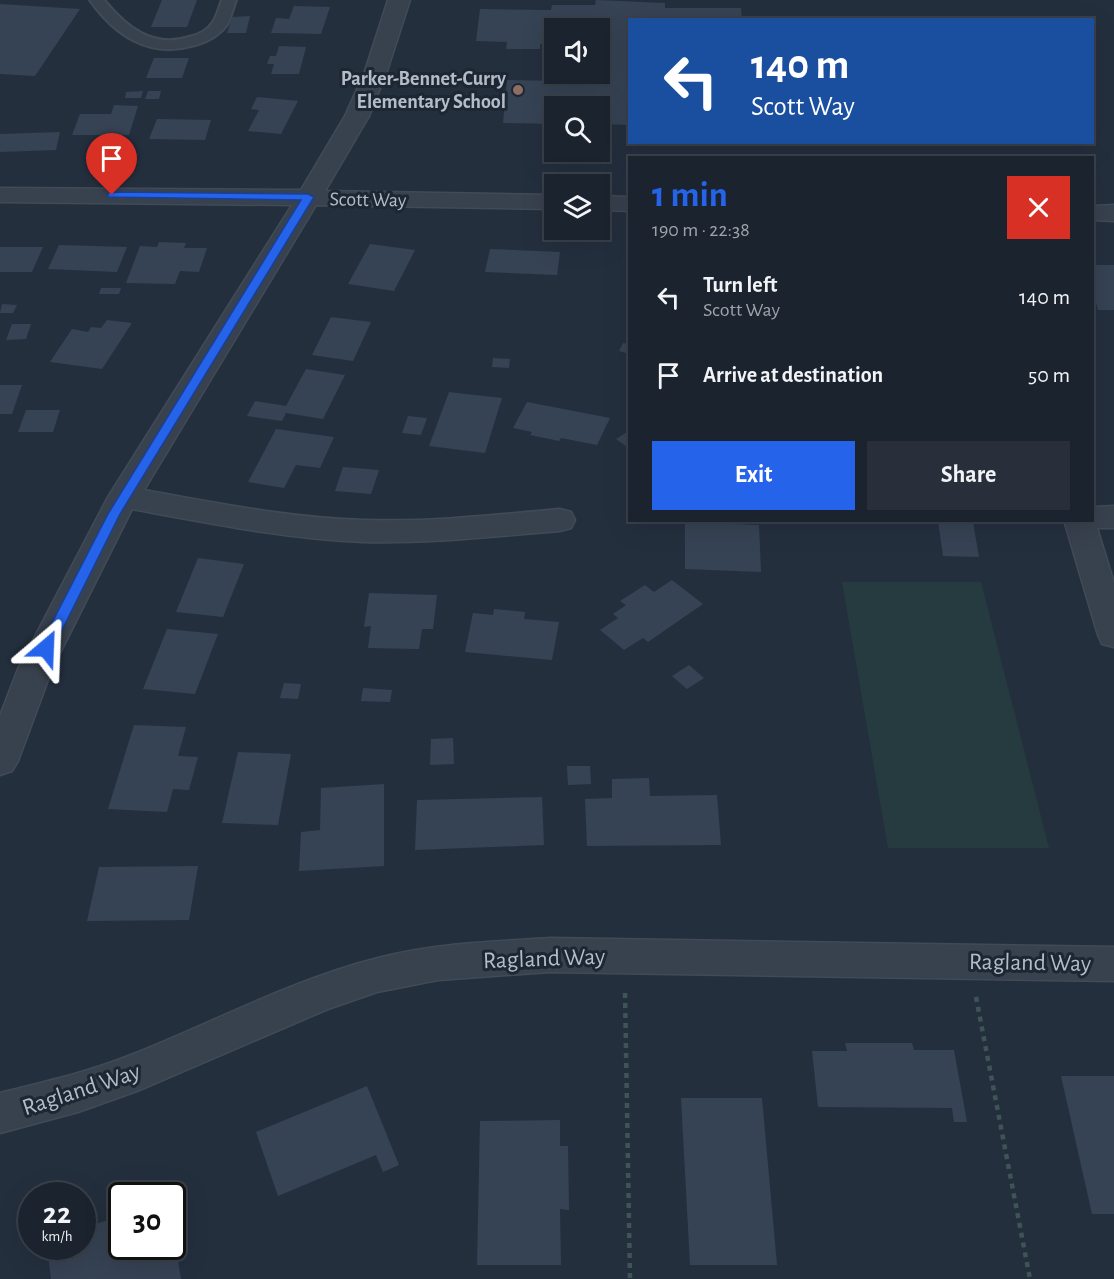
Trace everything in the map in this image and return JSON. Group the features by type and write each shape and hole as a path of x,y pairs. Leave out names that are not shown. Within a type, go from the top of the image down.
{"street":[{"path":"0,761 35,669 123,497 344,139 367,93 390,32 399,0"},
{"name":"Scott Way","path":"0,195 308,197 544,202"},
{"path":"610,203 628,204"},
{"path":"1094,213 1114,213"},
{"path":"123,497 261,521 352,530 434,529 560,520"},
{"path":"1094,517 1114,517"},
{"path":"1080,522 1114,635"},
{"name":"Ragland Way","path":"0,1113 78,1093 137,1072 318,995 377,975 449,962 550,955 1114,964"}],"lane":[{"path":"97,0 110,17 146,42 171,45 200,41 220,23 229,0"}],"path":[{"path":"624,956 630,1279"},
{"path":"969,962 1030,1279"}],"green space":[{"path":"842,582 981,582 1049,848 888,848"}],"building":[{"path":"162,0 197,0 187,27 151,27"},
{"path":"596,0 665,3 665,8 741,8 742,18 628,18 628,125 610,124 610,96 544,96 544,124 503,123 507,80 544,81 544,84 610,84 610,18 544,18 544,44 540,44 540,49 506,49 507,42 476,41 480,9 551,10 552,5 595,5"},
{"path":"0,4 80,9 35,76 0,74"},
{"path":"294,6 330,7 321,34 271,33 276,18 289,19"},
{"path":"250,16 246,33 227,33 232,17"},
{"path":"279,46 306,47 299,74 271,74 274,64 267,64 270,56 276,56"},
{"path":"154,58 189,58 182,78 146,78"},
{"path":"143,91 141,98 125,98 126,92"},
{"path":"148,91 161,91 159,99 145,99"},
{"path":"257,97 298,101 281,134 248,131 259,110 251,109"},
{"path":"114,105 138,106 129,135 72,135 80,114 111,114"},
{"path":"157,119 211,120 205,140 149,139"},
{"path":"60,132 56,150 0,152 0,134"},
{"path":"159,242 186,243 184,248 207,248 199,272 180,271 175,284 126,283 140,246 157,247"},
{"path":"370,244 415,250 394,291 348,284"},
{"path":"59,245 127,247 117,272 48,269"},
{"path":"0,247 43,247 32,272 0,272"},
{"path":"490,249 560,252 557,275 485,272"},
{"path":"1094,265 1114,265 1114,310 1098,310 1094,296"},
{"path":"101,288 121,288 119,294 99,294"},
{"path":"2,304 17,305 13,313 0,313"},
{"path":"331,317 371,322 353,361 312,355"},
{"path":"107,320 132,323 102,369 50,362 72,329 88,332 91,327 101,328"},
{"path":"12,324 31,324 26,339 6,340"},
{"path":"623,343 628,344 628,353 619,351"},
{"path":"493,358 510,359 509,368 492,367"},
{"path":"306,369 345,375 323,419 286,413 282,421 247,416 255,401 286,406"},
{"path":"0,385 22,385 12,414 0,414"},
{"path":"449,392 502,398 485,453 429,446"},
{"path":"527,402 610,418 597,445 561,438 559,441 530,435 532,432 513,428"},
{"path":"26,410 60,410 53,432 18,432"},
{"path":"408,416 427,418 421,435 402,433"},
{"path":"276,429 334,437 320,468 296,465 284,488 248,482"},
{"path":"628,431 628,448 616,439"},
{"path":"343,467 379,470 371,494 335,491"},
{"path":"685,522 731,522 731,524 759,525 761,572 685,569"},
{"path":"938,522 973,522 979,557 943,556"},
{"path":"198,558 244,564 223,617 176,612"},
{"path":"672,580 703,604 648,642 643,638 624,650 600,630 618,618 613,614 626,605 620,601 645,585 654,592"},
{"path":"369,593 437,595 433,629 422,629 419,649 368,648 371,626 364,627"},
{"path":"494,609 525,612 524,619 559,622 552,660 465,652 473,613 493,615"},
{"path":"167,629 218,634 195,694 143,689"},
{"path":"689,665 704,678 687,689 672,676"},
{"path":"284,683 301,684 298,699 280,698"},
{"path":"363,688 392,690 390,702 361,701"},
{"path":"134,725 186,727 178,756 198,757 189,790 173,789 167,812 108,809"},
{"path":"453,738 454,764 430,765 431,739"},
{"path":"238,752 291,754 278,825 222,823"},
{"path":"567,766 590,766 591,784 568,785"},
{"path":"649,778 650,796 717,795 721,845 587,846 585,799 612,798 612,779"},
{"path":"384,784 384,866 299,871 301,832 320,830 321,788"},
{"path":"542,797 544,845 415,850 417,800"},
{"path":"198,866 189,920 87,921 99,867"},
{"path":"845,1043 912,1043 914,1050 954,1050 967,1122 954,1122 952,1108 818,1107 812,1051 847,1051"},
{"path":"1061,1076 1114,1076 1114,1214 1092,1214"},
{"path":"367,1086 399,1165 383,1172 376,1155 278,1196 256,1132"},
{"path":"681,1098 762,1098 777,1265 690,1265"},
{"path":"560,1120 560,1146 568,1146 569,1210 560,1209 561,1265 477,1265 480,1121"},
{"path":"108,1220 108,1260 178,1260 181,1279 51,1279 49,1260 96,1260 96,1224"}],"place":[{"name":"Parker-Bennet-Curry Elementary School","path":"518,90"}],"route":[{"path":"46,648 114,514 308,197 112,195"}]}
